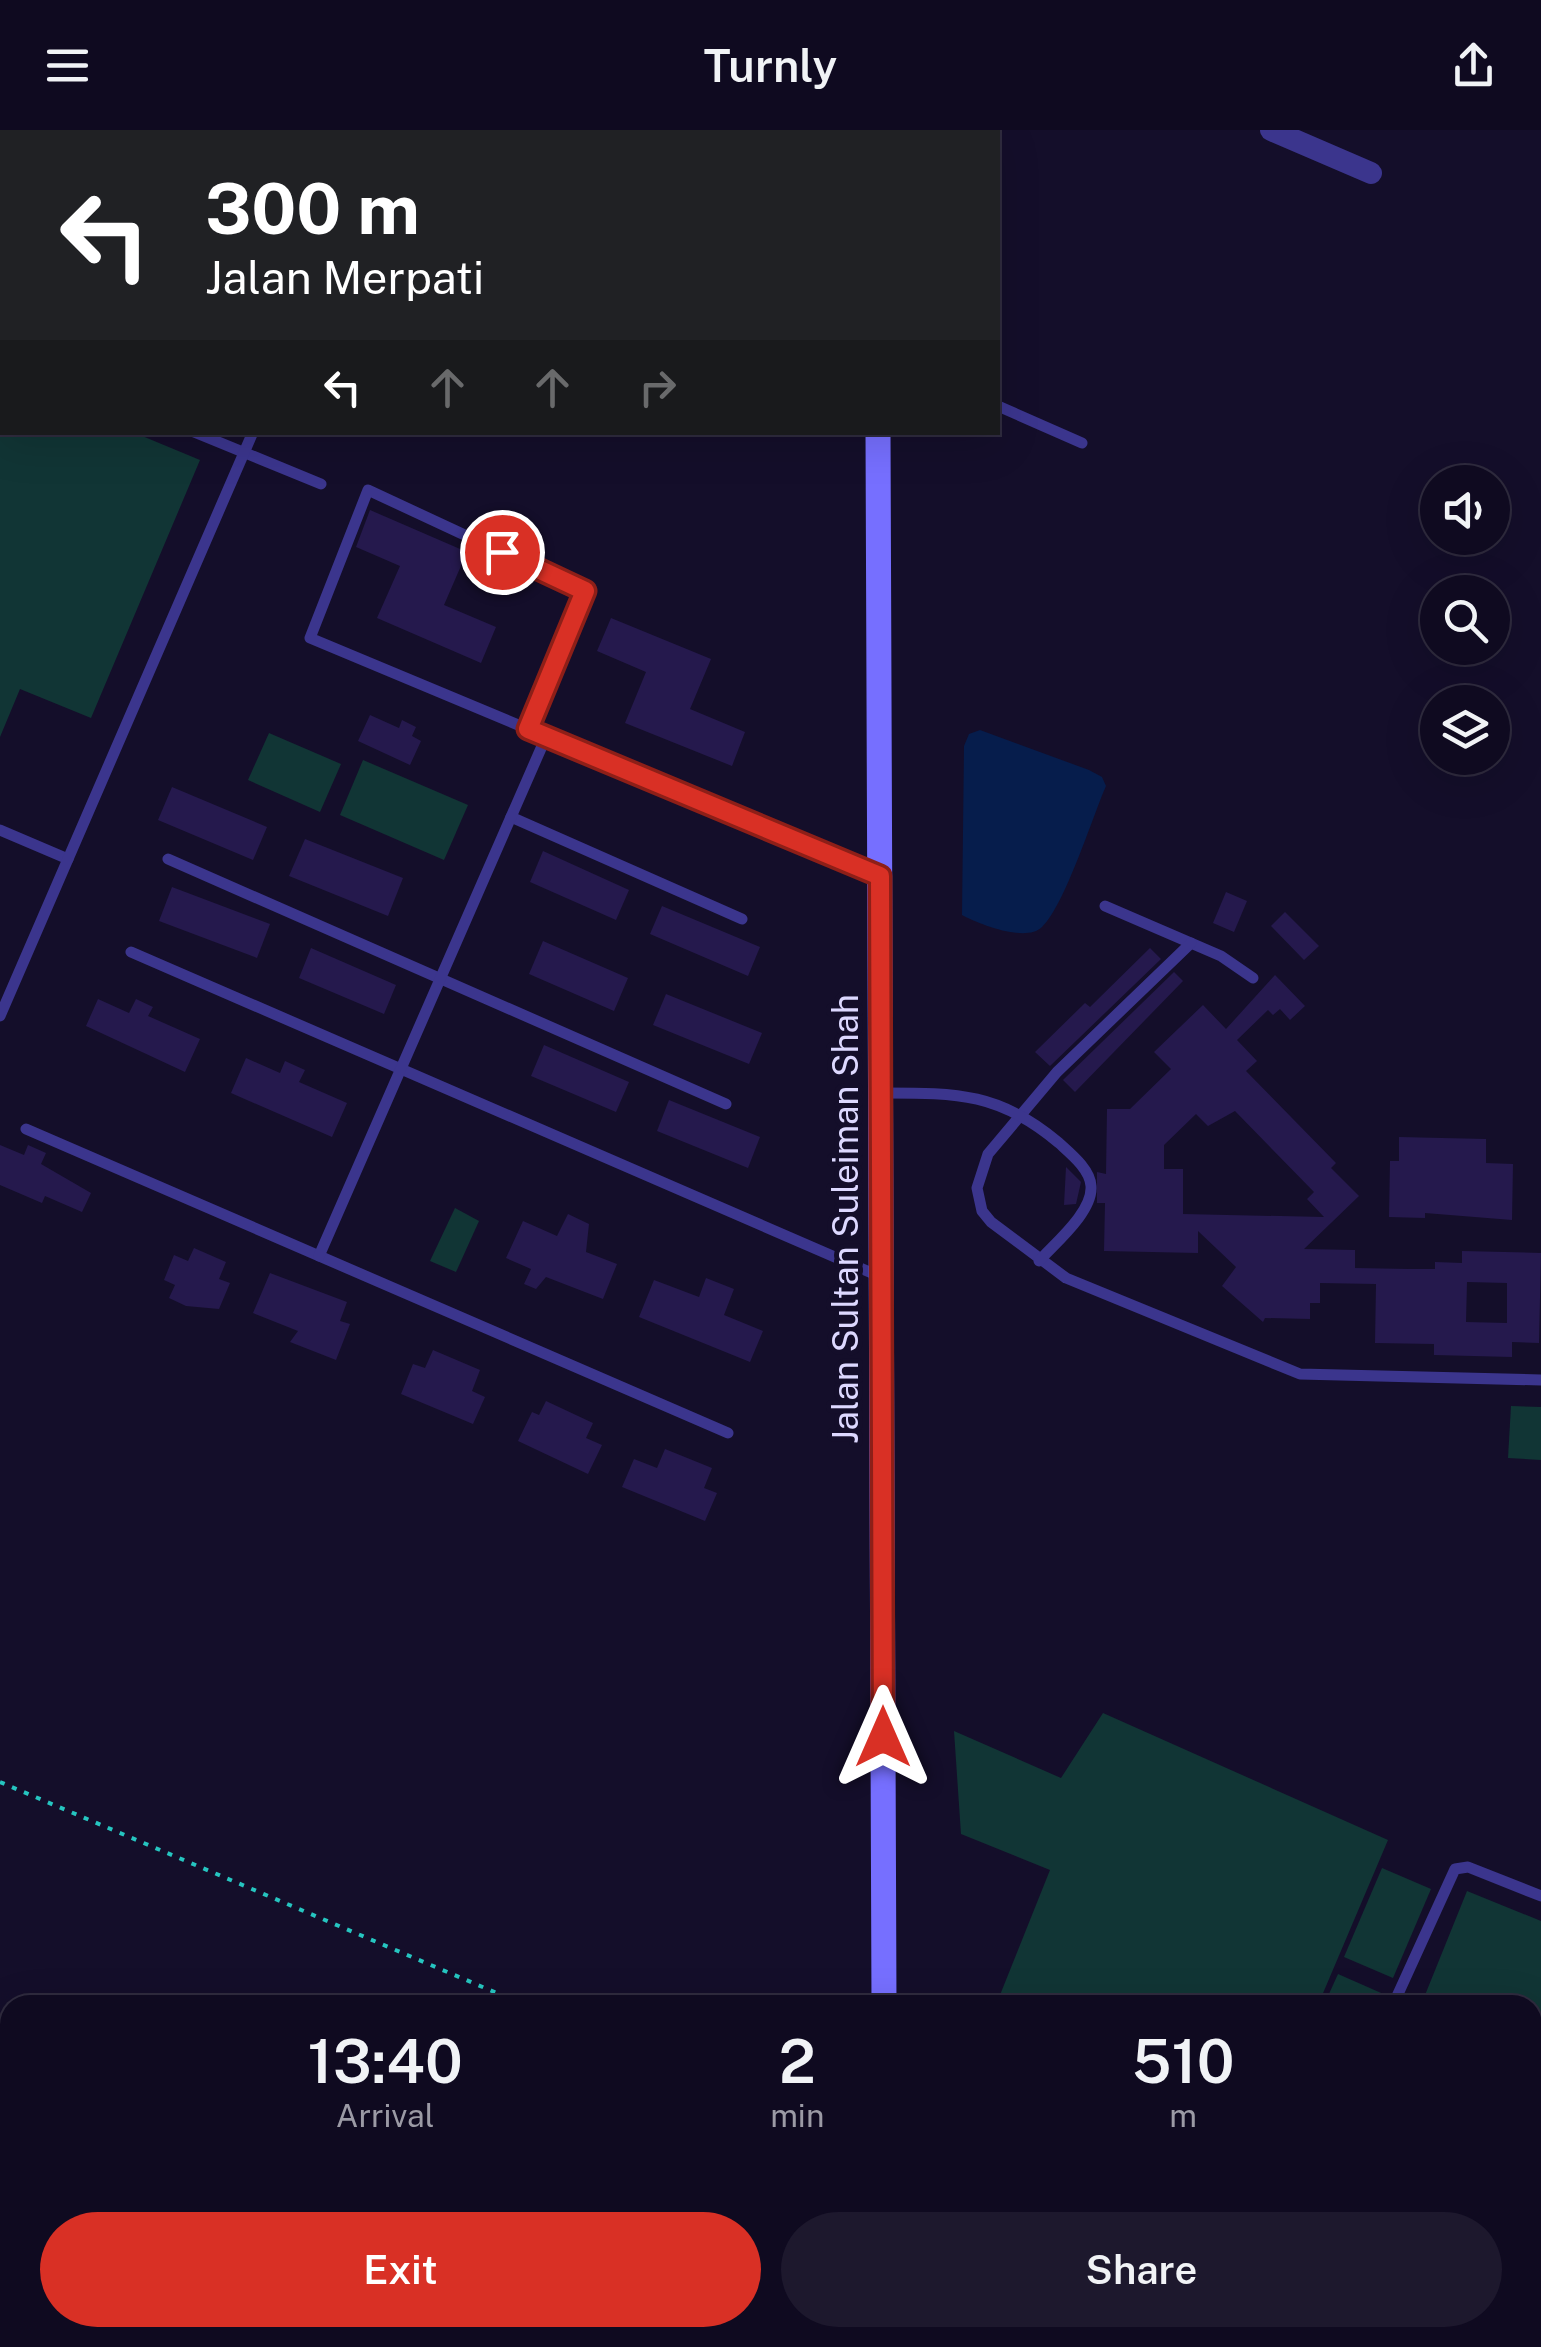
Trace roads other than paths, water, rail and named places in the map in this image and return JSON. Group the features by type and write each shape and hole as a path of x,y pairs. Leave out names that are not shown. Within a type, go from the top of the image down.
{"street":[{"path":"1280,132 1372,173"},
{"name":"Jalan Sultan Suleiman Shah","path":"878,435 884,1995"}],"lane":[{"path":"1000,407 1082,443"},
{"path":"201,435 321,484"},
{"path":"0,1016 252,435"},
{"path":"528,729 585,591 368,490 310,638 880,876"},
{"path":"320,1256 546,736"},
{"path":"511,817 742,919"},
{"path":"0,830 68,859"},
{"path":"168,859 726,1104"},
{"path":"1105,906 1240,966 1253,978"},
{"path":"1191,943 1057,1072 988,1154 976,1188 982,1211 1040,1261 1083,1286 1300,1374 1541,1380"},
{"path":"131,952 881,1277"},
{"path":"880,1092 970,1095 1020,1114 1078,1161 1091,1186 1084,1206 1040,1261"},
{"path":"26,1129 728,1433"},
{"path":"1398,1995 1455,1869 1468,1867 1541,1896"}],"water":[{"path":"980,730 1089,770 1102,777 1106,786 1060,900 1051,916 1035,931 1014,933 962,915 964,746 969,734"}]}
